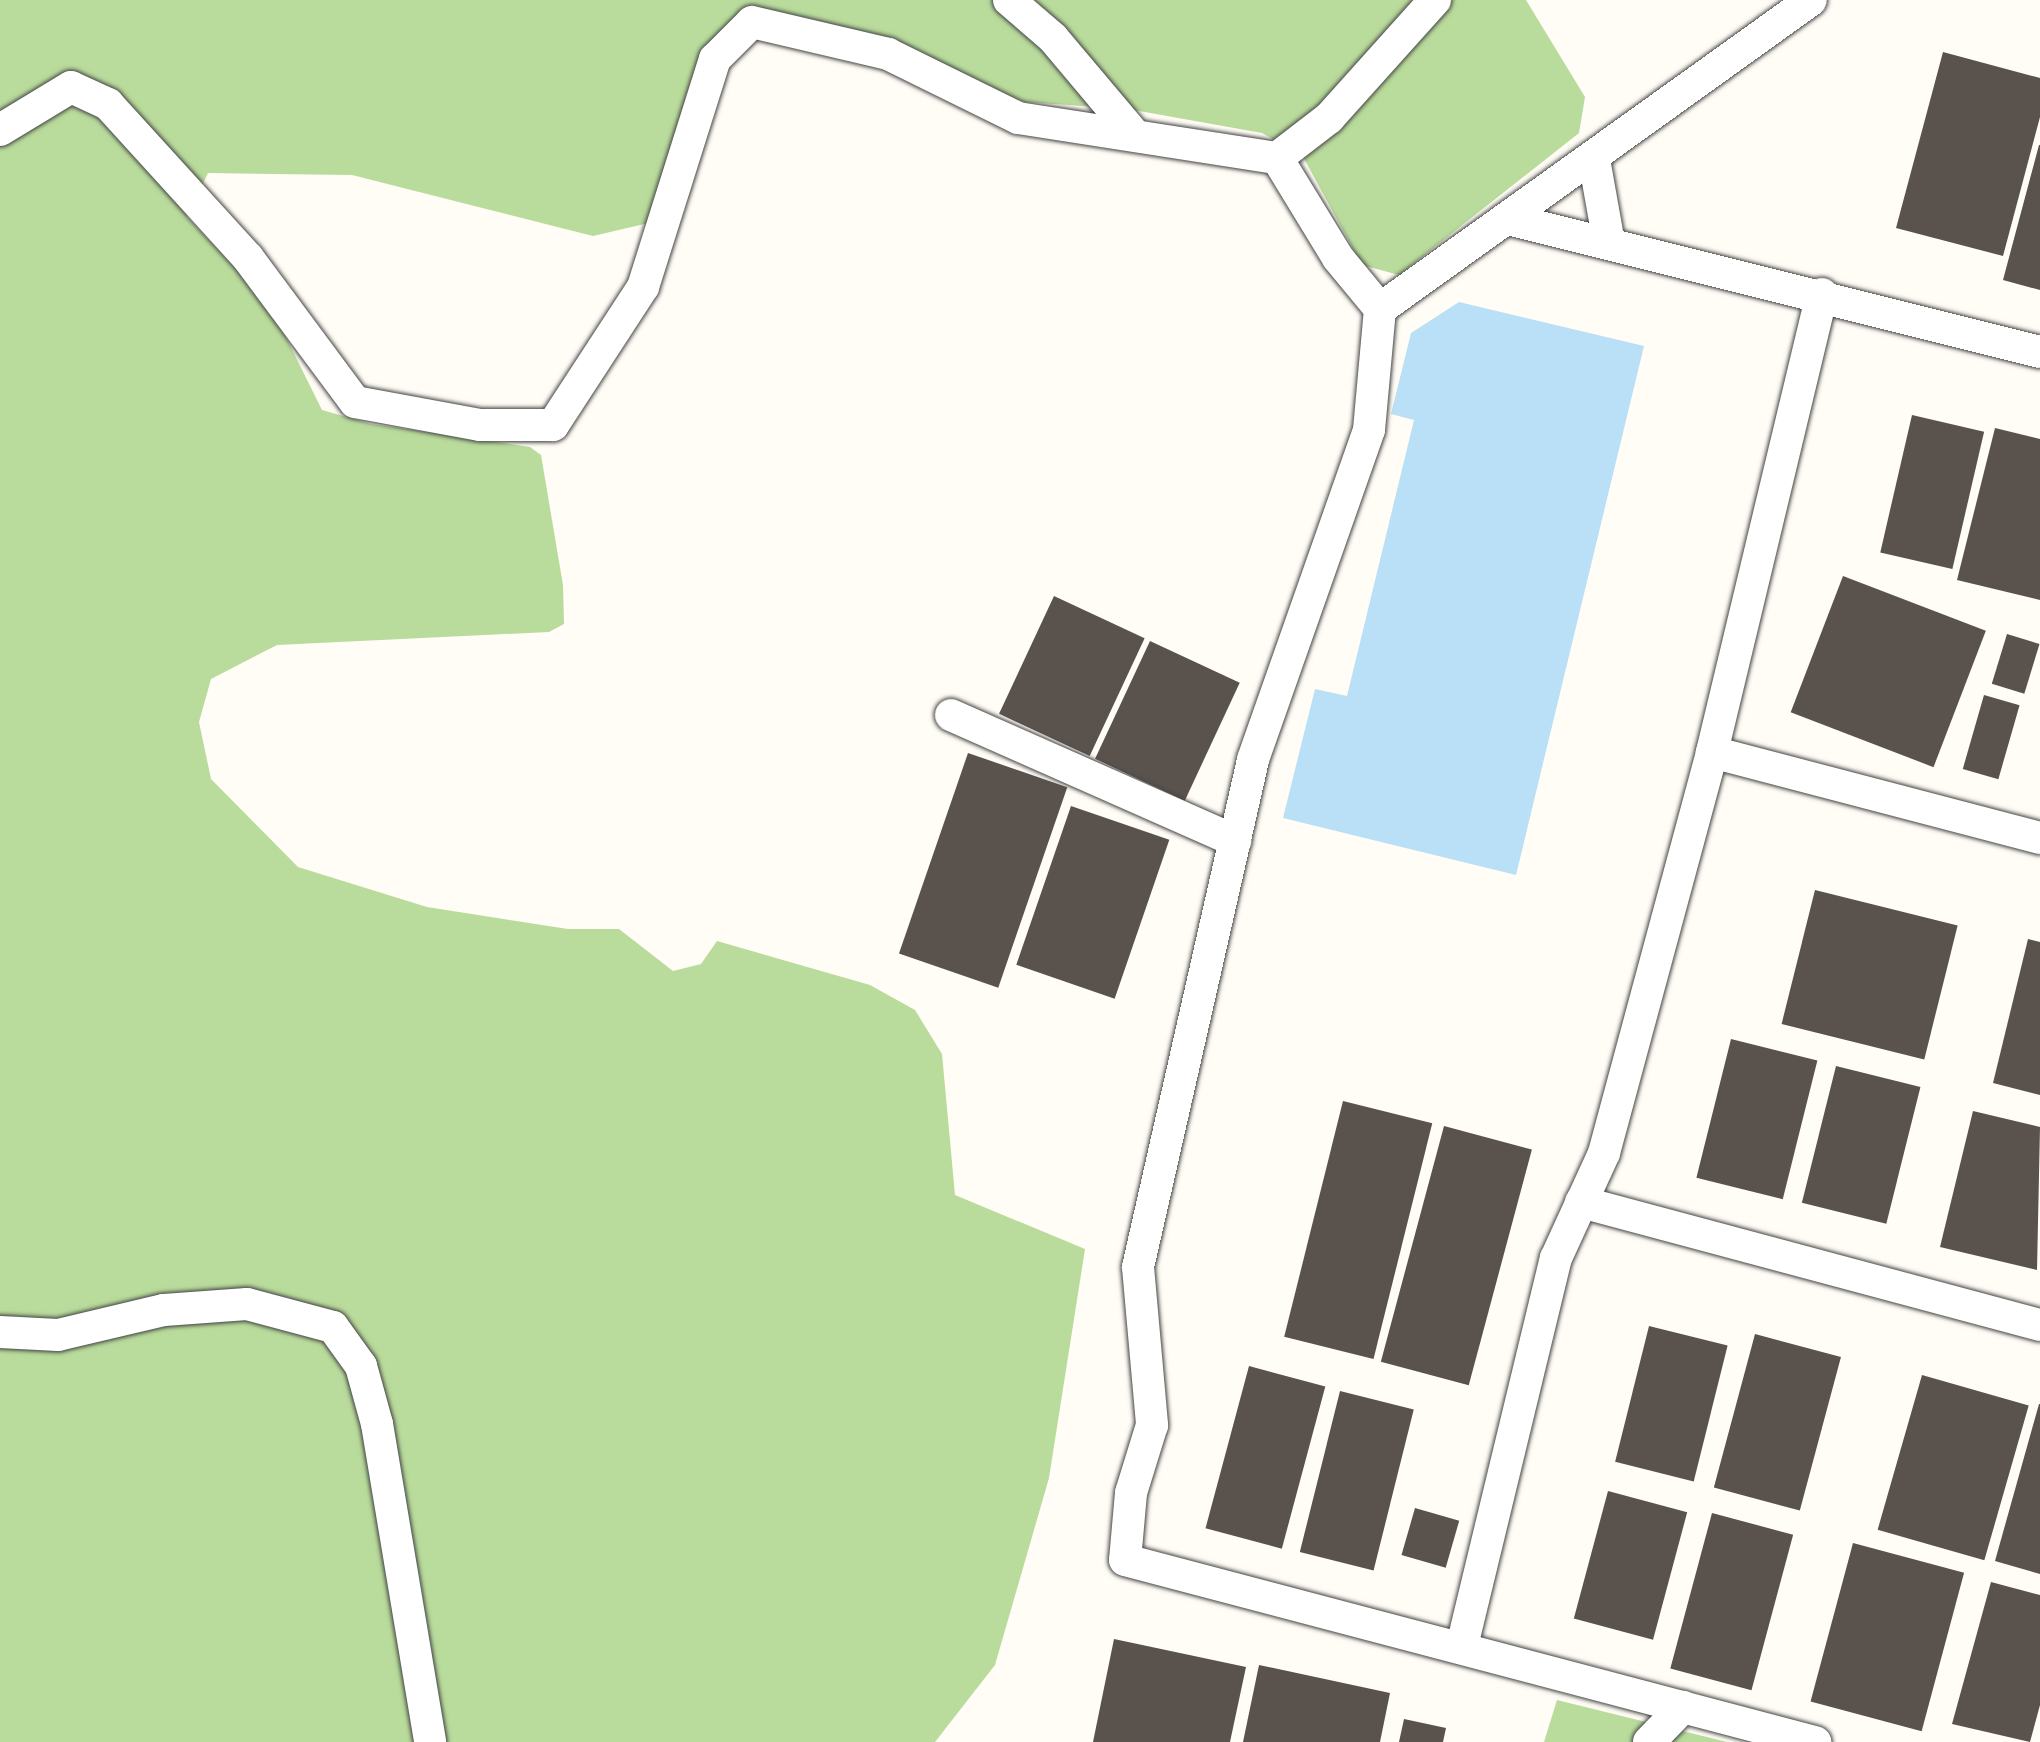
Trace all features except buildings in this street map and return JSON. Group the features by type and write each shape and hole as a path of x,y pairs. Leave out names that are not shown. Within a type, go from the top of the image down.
{"street":[{"path":"1009,0 1053,38 1132,133"},
{"path":"0,130 70,87 108,104 248,258 355,402 480,425 554,425 643,287 716,59 752,22 888,54 1018,118 1277,158 1329,118 1435,0"},
{"path":"1380,310 1512,220 1811,0"},
{"path":"1277,158 1338,258 1380,310 1368,430 1253,760 1138,1267 1152,1425 1130,1492 1125,1560 1816,1742"},
{"path":"1594,160 1609,243"},
{"path":"1512,220 1822,294 2040,352"},
{"path":"1462,1646 1556,1258 1604,1153 1712,752 1822,294"},
{"path":"951,716 1235,841"},
{"path":"1712,752 2040,838"},
{"path":"1582,1202 2040,1324"},
{"path":"0,1332 58,1335 164,1310 247,1304 333,1327 362,1366 377,1424 430,1742"},
{"path":"1649,1742 1683,1707"}],"green space":[{"path":"0,0 1526,0 1585,97 1579,133 1399,275 1362,265 1302,155 1262,133 1128,109 1024,102 901,51 755,12 653,222 593,236 352,175 208,173 187,217 270,305 322,410 371,424 530,447 541,455 563,585 564,624 549,632 277,645 211,679 199,722 211,779 298,867 427,907 568,929 619,929 673,971 701,964 717,941 870,985 915,1010 942,1054 955,1195 1085,1249 1049,1478 995,1665 935,1742 0,1742"},
{"path":"1557,1700 1727,1742 1544,1742"}],"water":[{"path":"1459,302 1644,346 1516,875 1283,818 1315,689 1347,696 1414,420 1391,414 1411,333"}]}
